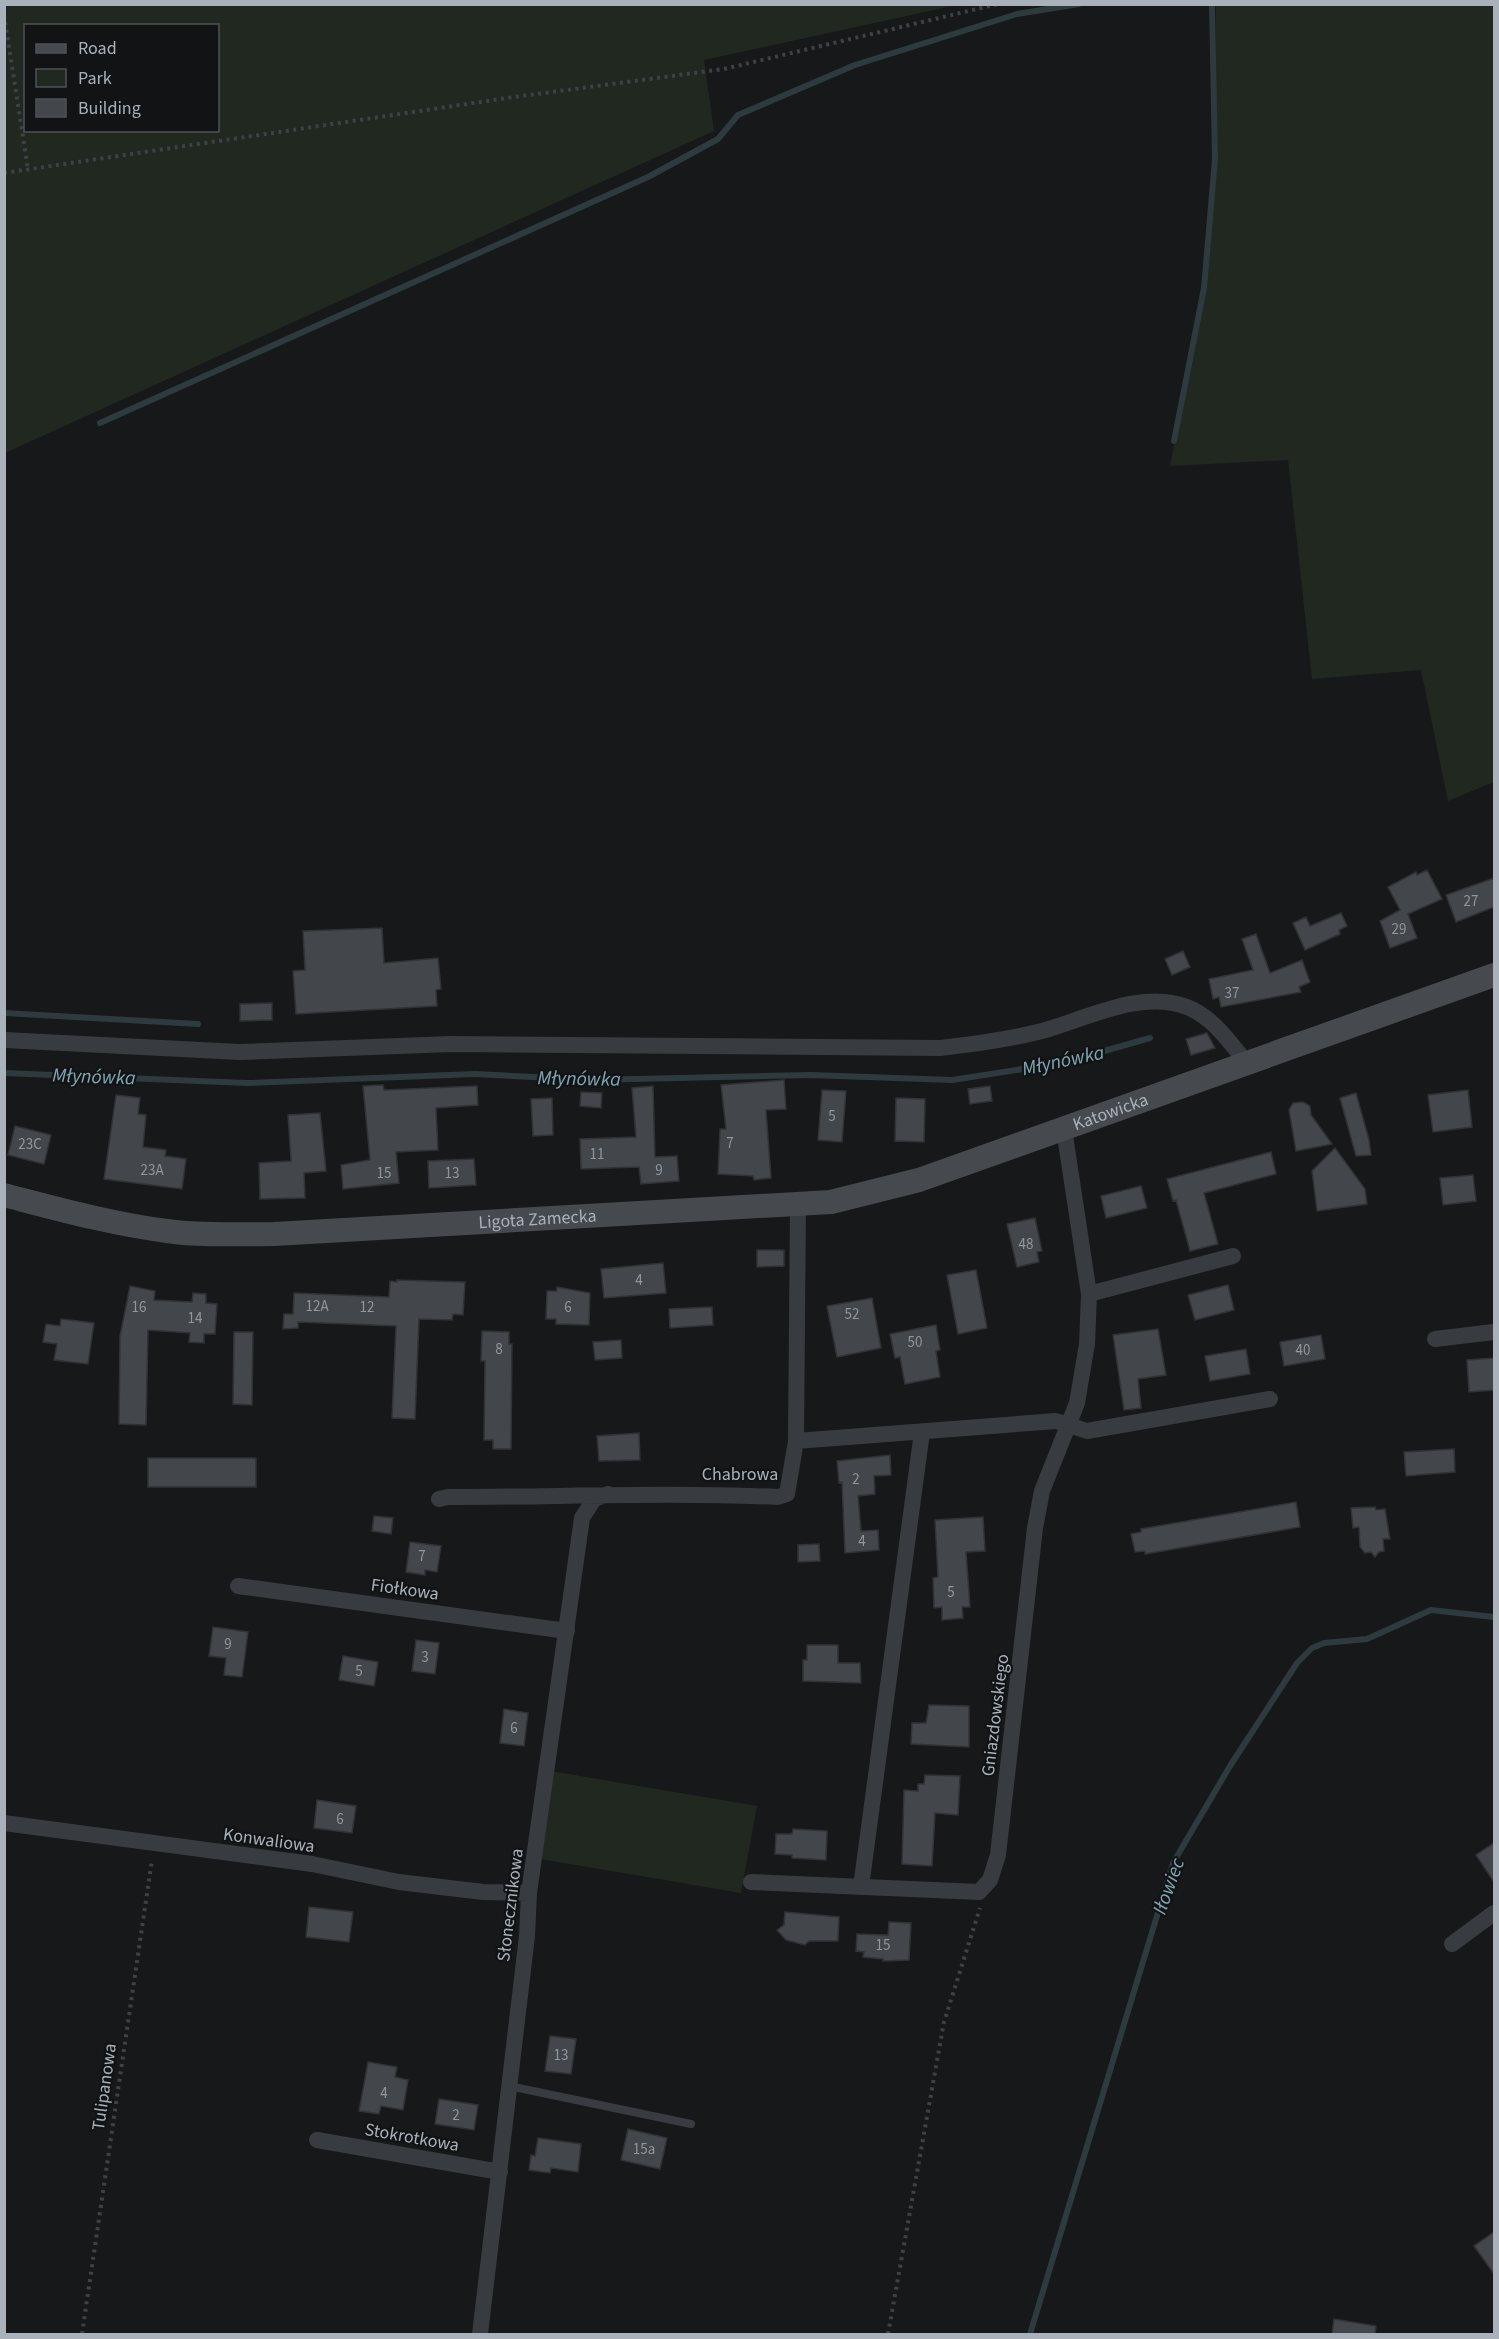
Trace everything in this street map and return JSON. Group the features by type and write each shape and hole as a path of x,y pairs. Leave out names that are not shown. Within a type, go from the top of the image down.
{"main road":[{"name":"Katowicka","path":"1064,1129 1494,975"},
{"name":"Ligota Zamecka","path":"4,1195 117,1223 169,1232 228,1234 274,1234 831,1202 876,1192 1064,1129"}],"street":[{"path":"4,1040 240,1052 451,1044 940,1047 973,1045 1048,1029 1101,1011 1156,1001 1187,1007 1204,1016 1247,1063"},
{"name":"Katowicka","path":"1064,1129 1089,1294 1085,1354 1077,1403 1069,1425"},
{"name":"Chabrowa","path":"439,1499 686,1493 778,1497 787,1494 796,1441 798,1204"},
{"path":"1089,1294 1233,1256"},
{"path":"1435,1339 1494,1332"},
{"path":"796,1441 1056,1421 1088,1431 1270,1399"},
{"name":"Gniazdowskiego","path":"979,1892 990,1880 998,1855 1035,1528 1042,1491 1069,1425"},
{"path":"861,1887 922,1432"},
{"name":"Słonecznikowa","path":"480,2334 527,1936 529,1893 582,1518 594,1499 608,1494"},
{"name":"Fiołkowa","path":"238,1586 567,1631"},
{"name":"Konwaliowa","path":"4,1823 312,1864 399,1882 483,1892 529,1893"},
{"path":"751,1882 979,1892"},
{"path":"1452,1944 1494,1913"},
{"name":"Stokrotkowa","path":"317,2140 500,2172"}],"lane":[{"path":"508,2086 691,2124"}],"path":[{"path":"4,173 507,98 724,69 998,4"},
{"path":"4,15 28,169"},
{"name":"Tulipanowa","path":"82,2334 134,1976 156,1845"},
{"path":"888,2334 944,2022 956,1977 980,1912 979,1892"}],"green space":[{"path":"5,4 957,5 704,60 714,131 5,453"},
{"path":"1216,5 1494,5 1494,782 1448,801 1421,670 1312,679 1288,460 1170,466 1204,288 1215,159"},
{"path":"551,1771 757,1806 741,1893 540,1859"}],"building":[{"path":"1427,870 1442,899 1408,914 1417,938 1390,948 1380,921 1400,910 1388,887 1416,872 1417,875"},
{"path":"1494,878 1494,907 1456,922 1446,895"},
{"path":"1341,913 1347,926 1339,930 1340,934 1305,950 1293,923 1306,917 1310,926"},
{"path":"382,928 384,963 438,958 441,989 436,990 437,1006 296,1014 293,971 305,970 303,931"},
{"path":"1256,934 1270,973 1302,960 1310,982 1299,987 1301,992 1221,1007 1219,997 1213,999 1209,979 1253,970 1242,939"},
{"path":"1183,951 1190,967 1172,975 1165,959"},
{"path":"272,1003 272,1020 240,1021 240,1004"},
{"path":"1207,1033 1215,1048 1191,1055 1186,1039"},
{"path":"784,1080 786,1109 766,1110 771,1178 754,1180 753,1176 718,1174 720,1129 726,1129 721,1085"},
{"path":"383,1085 384,1090 477,1086 478,1105 436,1108 438,1150 396,1152 399,1183 343,1189 341,1165 370,1160 363,1086"},
{"path":"653,1086 655,1157 677,1156 679,1181 641,1184 639,1167 581,1169 580,1139 636,1137 632,1088"},
{"path":"990,1086 992,1101 970,1104 968,1089"},
{"path":"822,1090 846,1091 842,1142 818,1140"},
{"path":"1468,1090 1472,1127 1433,1132 1428,1095"},
{"path":"581,1092 602,1093 601,1108 580,1106"},
{"path":"1356,1093 1371,1155 1356,1156 1340,1098"},
{"path":"116,1095 140,1098 138,1114 146,1115 143,1147 166,1150 165,1156 186,1159 182,1189 104,1179"},
{"path":"552,1098 553,1135 533,1136 531,1099"},
{"path":"896,1098 925,1099 924,1142 895,1141"},
{"path":"1303,1102 1310,1106 1311,1115 1332,1144 1296,1151 1289,1110 1293,1103"},
{"path":"320,1113 326,1171 304,1173 305,1198 260,1199 259,1163 291,1161 288,1115"},
{"path":"15,1126 51,1135 44,1164 8,1155"},
{"path":"1335,1148 1365,1189 1367,1204 1317,1211 1312,1171"},
{"path":"1271,1152 1276,1174 1204,1193 1218,1244 1190,1251 1176,1200 1173,1201 1167,1179"},
{"path":"474,1159 476,1185 429,1188 428,1161"},
{"path":"1473,1175 1476,1201 1443,1205 1440,1178"},
{"path":"1141,1186 1147,1208 1106,1218 1101,1196"},
{"path":"1035,1218 1042,1251 1037,1252 1039,1262 1017,1267 1007,1224"},
{"path":"757,1250 784,1250 784,1266 757,1267"},
{"path":"663,1263 666,1293 604,1298 601,1269"},
{"path":"976,1270 987,1328 958,1334 947,1275"},
{"path":"397,1280 465,1282 463,1315 453,1314 452,1320 419,1319 415,1419 392,1418 396,1326 298,1322 298,1328 283,1329 284,1314 293,1314 294,1293 389,1297 390,1281 397,1282"},
{"path":"1228,1285 1234,1310 1195,1320 1188,1295"},
{"path":"130,1286 155,1291 154,1300 192,1302 193,1293 206,1294 206,1303 217,1304 215,1334 204,1334 204,1343 189,1342 190,1333 148,1330 146,1425 119,1424 120,1336"},
{"path":"557,1287 590,1293 589,1325 556,1324 556,1319 546,1319 547,1291 557,1291"},
{"path":"872,1298 881,1348 837,1357 827,1306"},
{"path":"712,1307 713,1325 670,1328 669,1309"},
{"path":"61,1319 94,1323 88,1364 54,1360 57,1344 43,1342 46,1324 60,1326"},
{"path":"936,1325 940,1350 936,1351 940,1377 905,1384 900,1357 895,1358 890,1334"},
{"path":"1158,1329 1166,1375 1138,1379 1141,1408 1124,1410 1113,1335"},
{"path":"482,1331 509,1332 509,1344 512,1344 511,1449 493,1449 493,1440 484,1440 485,1361 481,1361"},
{"path":"234,1332 253,1332 252,1405 233,1404"},
{"path":"1321,1335 1325,1359 1284,1366 1280,1342"},
{"path":"621,1340 622,1358 595,1360 593,1342"},
{"path":"1246,1349 1250,1374 1210,1381 1205,1356"},
{"path":"1494,1358 1494,1390 1469,1392 1467,1360"},
{"path":"639,1433 640,1460 599,1461 597,1436"},
{"path":"1454,1449 1455,1472 1406,1476 1404,1452"},
{"path":"890,1455 891,1475 874,1476 875,1494 858,1496 861,1531 878,1530 879,1550 845,1553 842,1482 839,1483 837,1461"},
{"path":"148,1458 256,1458 256,1487 148,1487"},
{"path":"1296,1502 1300,1527 1145,1554 1145,1551 1135,1552 1131,1534 1141,1532 1141,1529"},
{"path":"1375,1507 1376,1510 1385,1509 1390,1539 1383,1539 1384,1551 1379,1552 1375,1557 1371,1552 1365,1553 1360,1547 1359,1527 1353,1528 1351,1508"},
{"path":"374,1516 393,1518 391,1534 372,1531"},
{"path":"983,1517 985,1551 966,1552 970,1607 962,1607 963,1618 942,1620 942,1607 934,1608 933,1578 938,1577 935,1520"},
{"path":"410,1542 441,1546 437,1572 425,1570 425,1575 406,1572"},
{"path":"819,1544 820,1561 798,1562 798,1545"},
{"path":"213,1627 248,1632 242,1677 224,1675 226,1658 209,1656"},
{"path":"416,1640 439,1643 435,1674 412,1671"},
{"path":"807,1645 838,1645 838,1663 860,1663 861,1683 803,1681 803,1660 807,1660"},
{"path":"343,1656 378,1662 374,1686 339,1680"},
{"path":"929,1705 969,1706 969,1747 911,1744 912,1723 926,1723"},
{"path":"504,1709 528,1713 524,1746 500,1743"},
{"path":"925,1775 960,1776 958,1815 935,1813 932,1866 902,1864 904,1790 918,1791 918,1784 924,1784"},
{"path":"317,1800 356,1806 352,1833 314,1828"},
{"path":"793,1829 827,1831 826,1860 792,1858 792,1855 775,1854 776,1834 792,1834"},
{"path":"1494,1843 1494,1882 1476,1855"},
{"path":"309,1907 353,1912 349,1942 306,1937"},
{"path":"785,1912 839,1917 838,1941 809,1941 805,1945 786,1940 777,1930 784,1925"},
{"path":"889,1922 911,1923 909,1960 883,1961 883,1959 863,1957 864,1952 856,1951 857,1934 888,1935"},
{"path":"550,2036 576,2039 571,2074 545,2071"},
{"path":"368,2062 397,2067 395,2077 408,2080 403,2110 381,2106 379,2114 359,2111"},
{"path":"439,2099 478,2105 474,2130 435,2124"},
{"path":"628,2129 667,2138 660,2169 621,2160"},
{"path":"538,2138 581,2144 578,2172 551,2168 550,2173 529,2170 531,2155 535,2156"},
{"path":"1494,2232 1494,2274 1474,2246"},
{"path":"1334,2319 1376,2326 1375,2334 1332,2334"}],"waterway":[{"path":"100,423 648,177 718,139 738,115 855,65 1017,14 1079,4"},
{"path":"1174,441 1204,288 1215,159 1212,6"},
{"path":"4,1013 198,1024"},
{"name":"Młynówka","path":"4,1073 247,1083 475,1074 592,1080 811,1075 952,1080 1062,1063 1150,1038"},
{"name":"Iłowiec","path":"1030,2334 1173,1863 1230,1766 1297,1663 1312,1648 1324,1643 1367,1639 1431,1610 1494,1617"}]}
